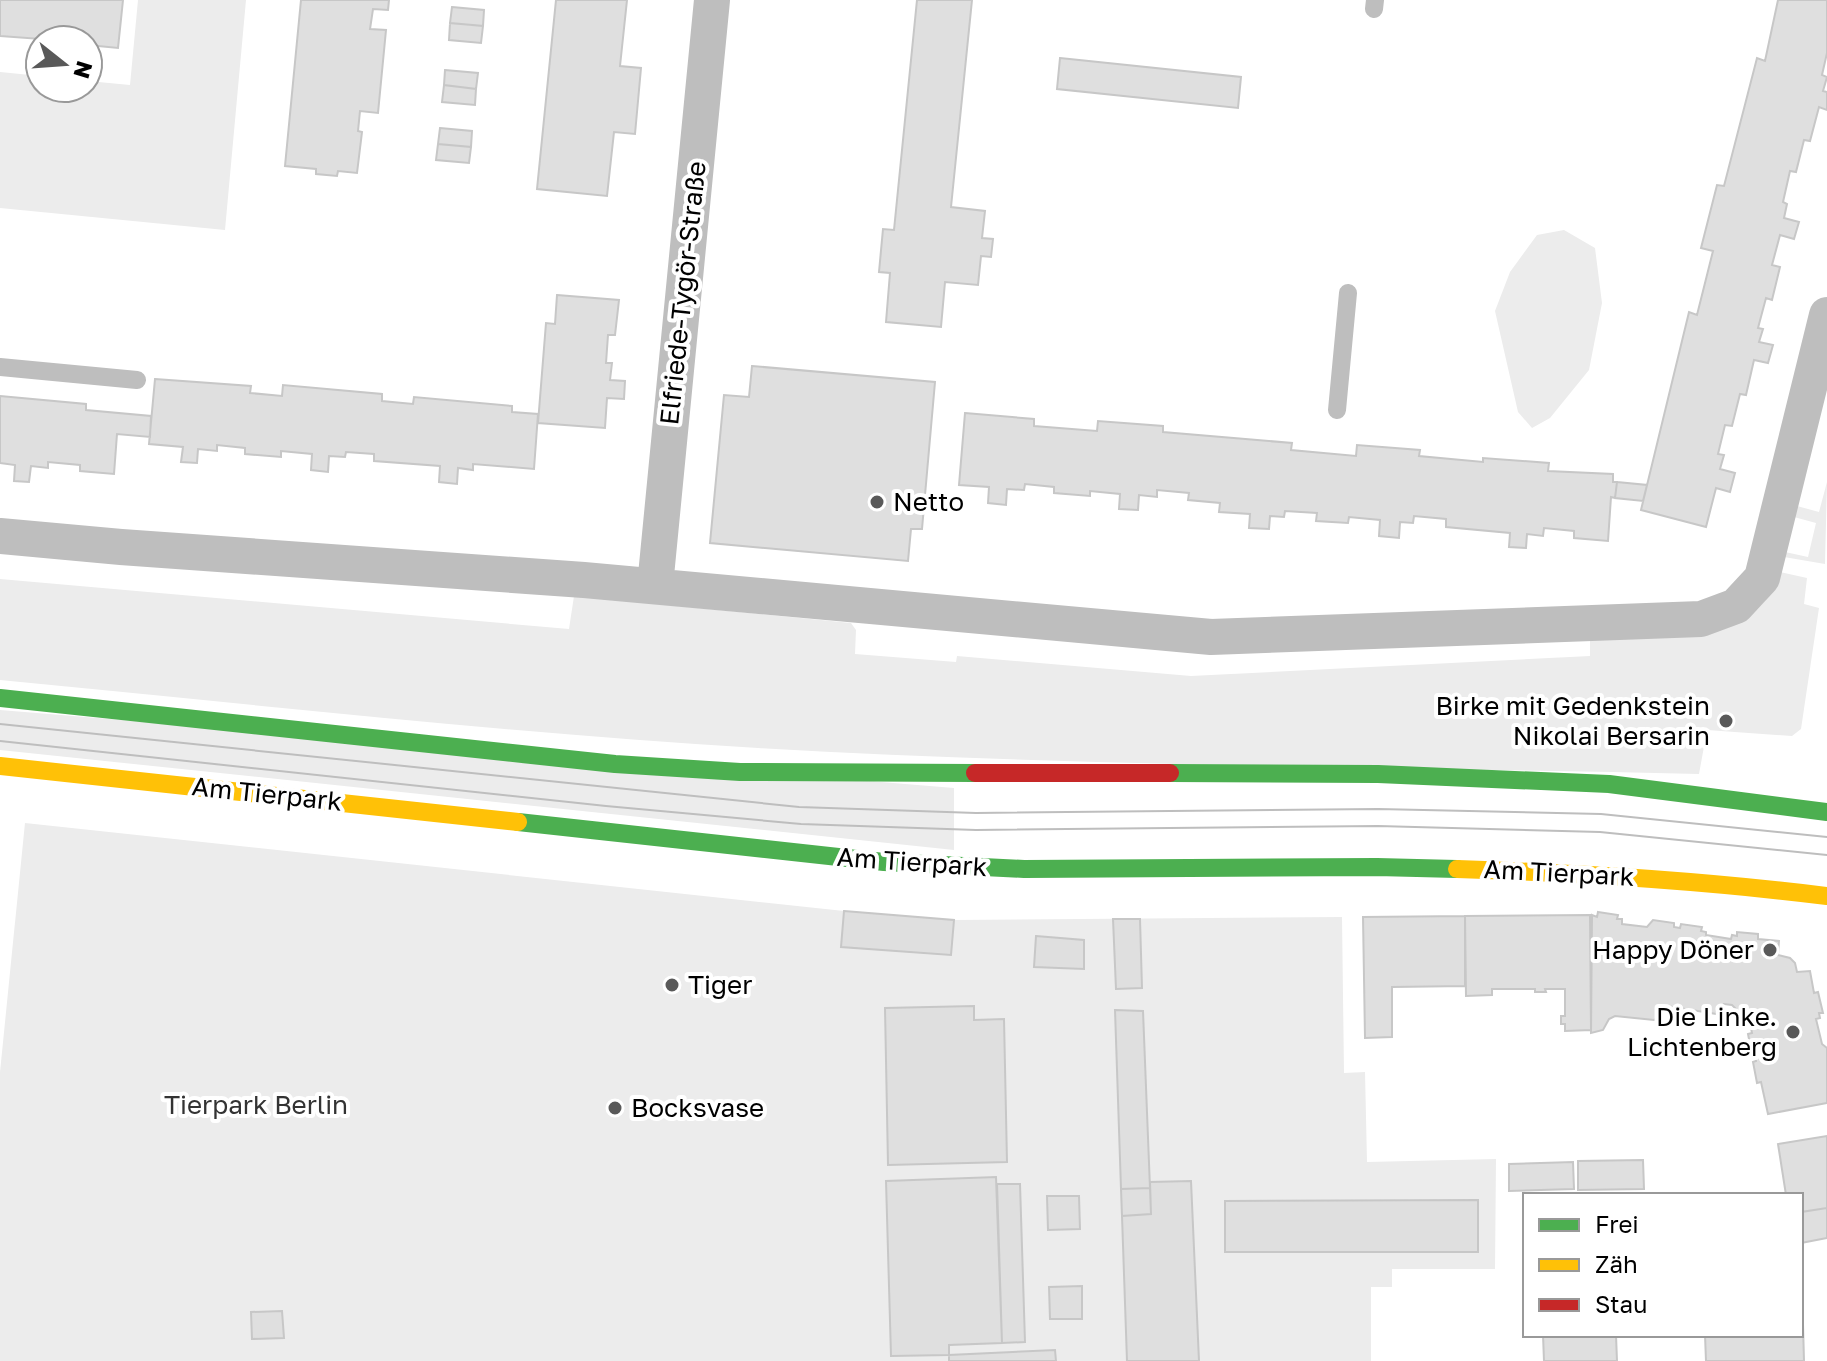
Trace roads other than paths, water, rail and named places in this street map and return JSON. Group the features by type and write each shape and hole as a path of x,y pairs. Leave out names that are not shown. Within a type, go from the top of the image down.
{"main road":[{"path":"0,698 615,764 740,772 1378,774 1609,784 1827,812"},
{"name":"Am Tierpark","path":"0,766 884,862 1024,869 1377,867 1567,872 1731,884 1827,896"}],"street":[{"name":"Elfriede-Tygör-Straße","path":"655,586 712,0"},
{"path":"0,536 655,586 1211,637 1701,619 1736,606 1762,578 1822,358 1827,315"}],"lane":[{"path":"1337,410 1348,293"},
{"path":"0,367 137,380"}],"tram line":[{"path":"0,724 799,807 976,813 1378,809 1601,814 1827,837"},
{"path":"0,741 801,824 976,830 1378,826 1600,832 1827,855"}],"place":[{"name":"Netto","path":"877,502"},
{"name":"Birke mit Gedenkstein Nikolai Bersarin","path":"1726,721"},
{"name":"Happy Döner","path":"1770,950"},
{"name":"Tiger","path":"672,985"},
{"name":"Die Linke. Lichtenberg","path":"1793,1032"},
{"name":"Bocksvase","path":"615,1108"}],"park label":[{"name":"Tierpark Berlin","path":"256,1105"}]}
